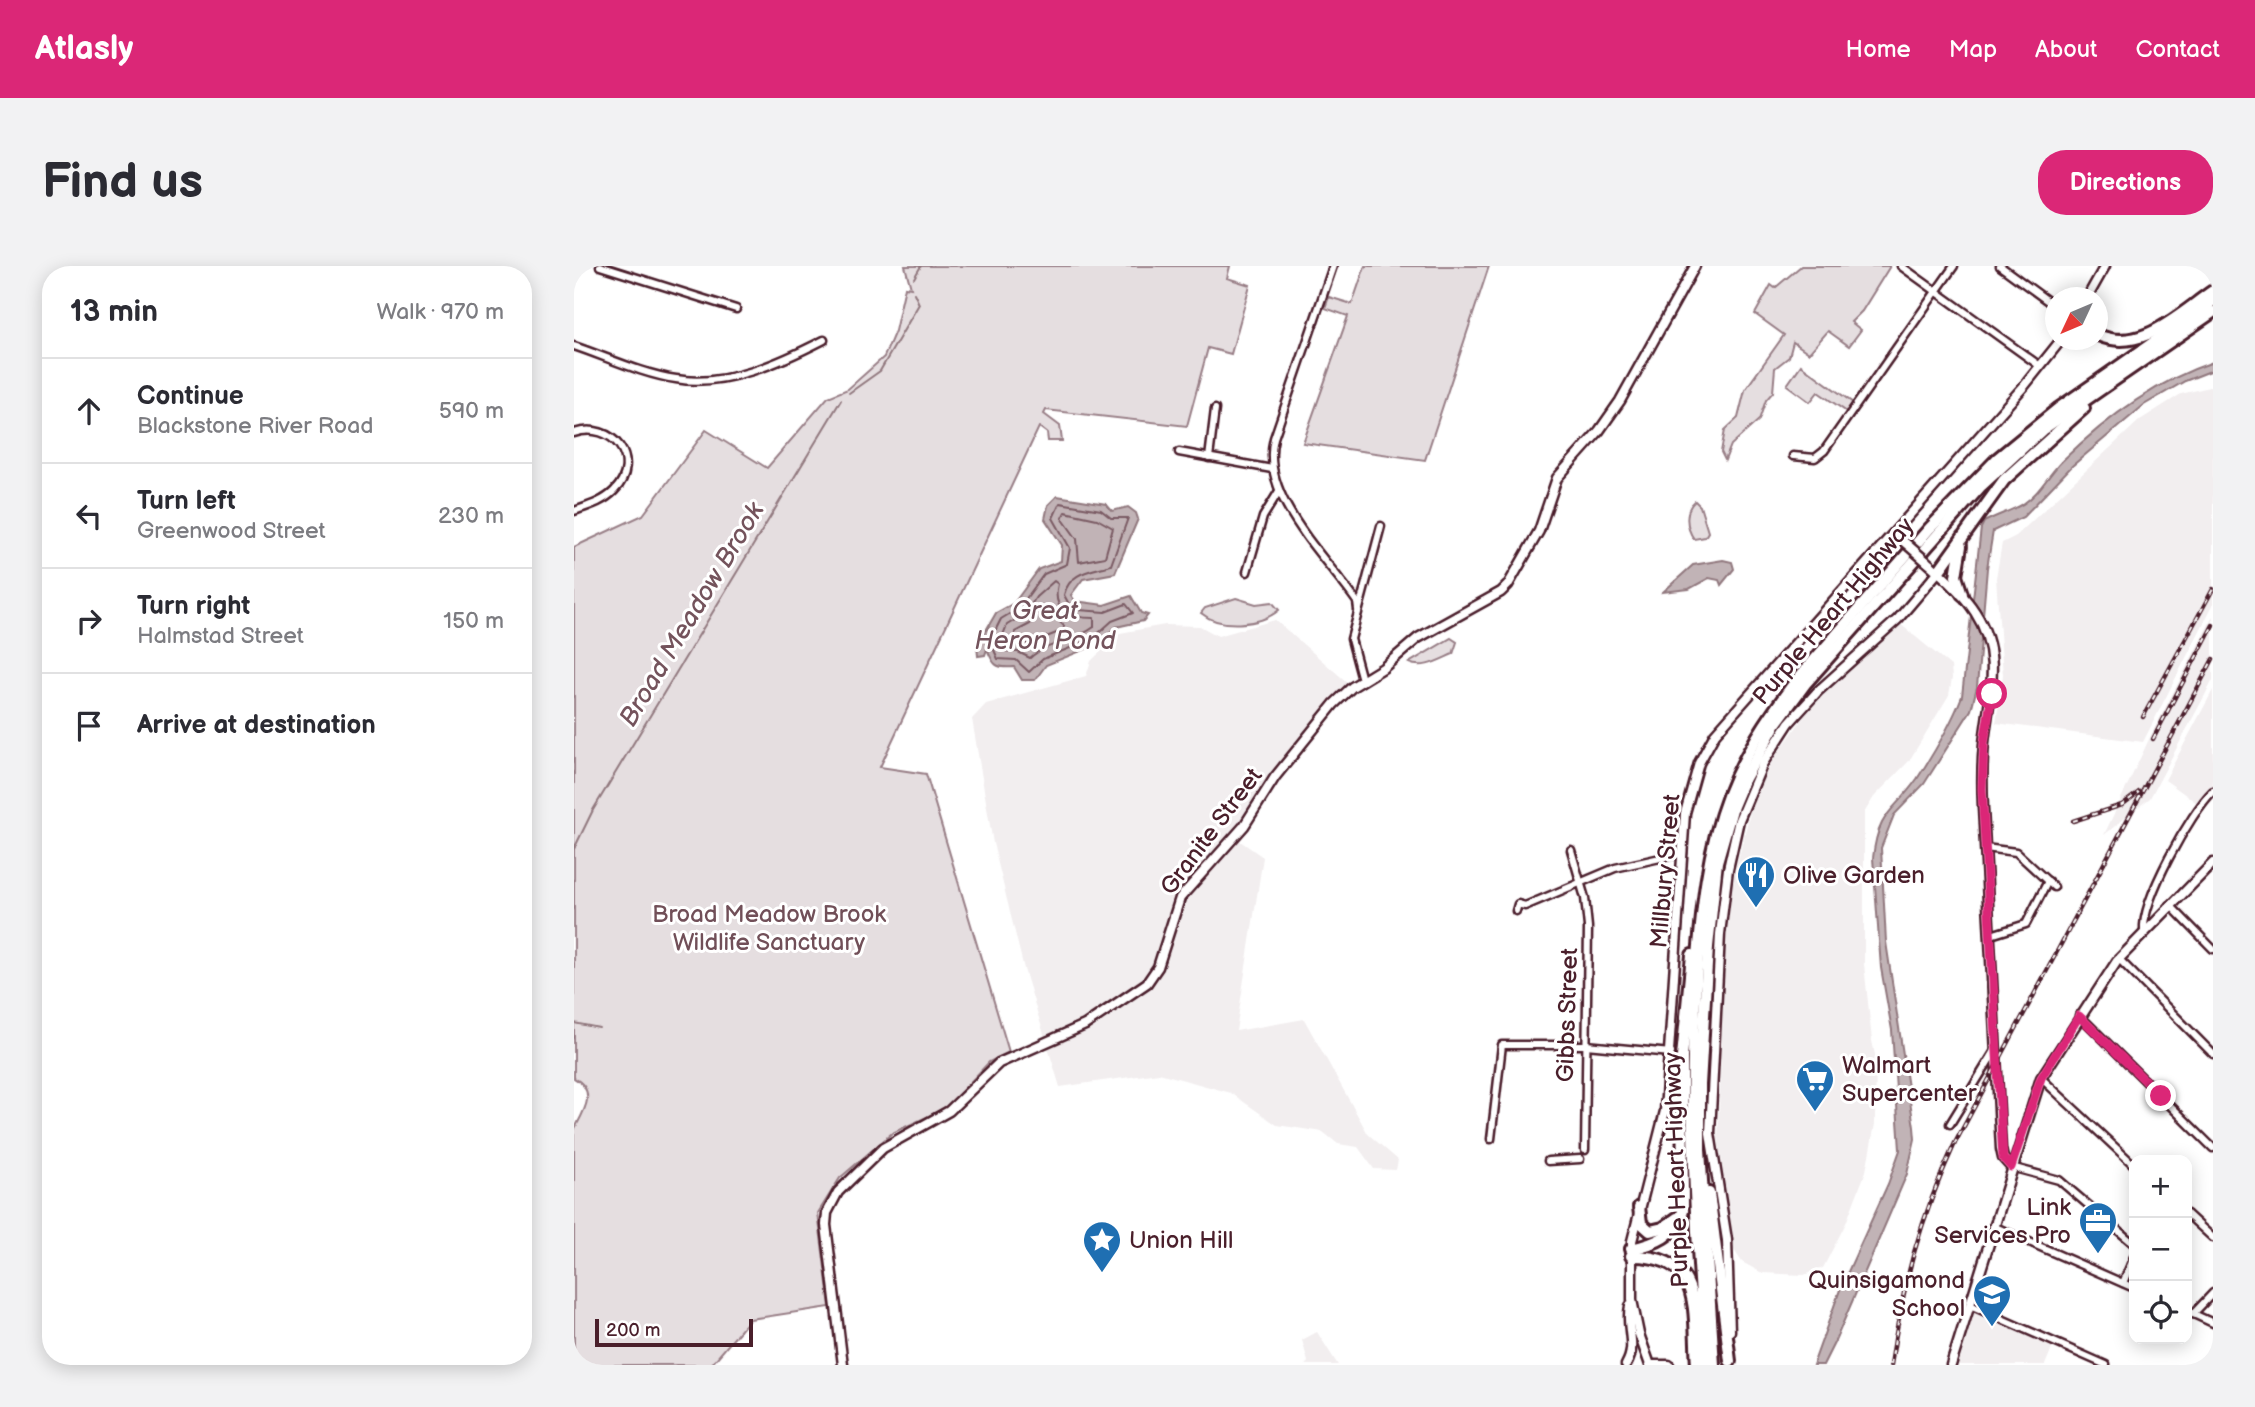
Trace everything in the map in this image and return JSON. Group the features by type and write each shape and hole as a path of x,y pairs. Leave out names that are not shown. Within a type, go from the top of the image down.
{"highway":[{"path":"2108,338 2118,341 2138,339 2213,291"},
{"name":"Purple Heart Highway","path":"1706,1365 1690,1105 1692,1036 1705,887 1716,833 1742,764 1774,710 1818,655 1929,529 2007,450 2059,408 2213,301"},
{"name":"Purple Heart Highway","path":"1714,1365 1699,1114 1708,947 1717,862 1732,806 1760,748 1805,684 1981,486 2042,430 2213,312"},
{"path":"1938,572 1986,502 2017,466 2080,410 2141,363"},
{"path":"1962,594 1956,582 1956,569 1964,535"},
{"path":"1631,1253 1672,1232 1683,1211 1683,1038 1690,964 1705,887"},
{"path":"1699,1114 1730,1363"},
{"path":"1639,1207 1641,1223 1650,1231 1667,1226 1683,1211"},
{"path":"1631,1253 1661,1258 1677,1267 1688,1281 1692,1296 1697,1365"}],"main road":[{"name":"Granite Street","path":"843,1365 826,1225 827,1213 838,1192 894,1139 940,1118 955,1107 991,1069 1085,1025 1147,983 1158,967 1174,911 1186,889 1244,826 1275,778 1333,705 1418,638 1505,589 1539,531 1557,478 1599,431 1620,401 1695,266"},
{"path":"2093,287 2105,266"},
{"name":"Millbury Street","path":"1651,1365 1639,1334 1632,1300 1631,1253 1639,1207 1662,1130 1671,1053 1685,814 1692,779 1715,734 1895,533 2053,350"},
{"path":"1895,533 1962,594 1980,619 1993,654 1993,682 1983,772 1985,848 2001,1149 2003,1158 2011,1167"},
{"path":"1730,1363 1727,1240 1710,1133 1719,944 1724,896 1736,832 1746,802 1769,753 1801,708 1898,619 1938,572"},
{"path":"1951,1365 2041,1078 2079,1016 2119,959 2213,863"},
{"path":"1626,1365 1633,1348 1629,1325 1632,1300"},
{"path":"1651,1365 1668,1365"}],"street":[{"path":"600,266 736,309"},
{"path":"1333,266 1270,451 1279,491 1298,522 1357,602 1358,610"},
{"path":"1901,266 2040,366"},
{"path":"1794,456 1815,458 1824,451 1954,266"},
{"path":"2000,266 2045,299"},
{"path":"574,346 666,377 696,381 727,378 793,356 824,340"},
{"path":"1209,458 1214,410"},
{"path":"574,433 593,429 607,434 623,452 625,469 619,486 607,498 574,511"},
{"path":"1179,452 1272,469"},
{"path":"1247,572 1263,517 1279,491"},
{"path":"1362,680 1352,648 1358,610 1381,526"},
{"path":"2144,931 2148,905 2166,864 2213,791"},
{"path":"1985,848 2016,852 2054,887"},
{"name":"Gibbs Street","path":"1571,850 1581,882 1588,927 1585,1150"},
{"path":"1516,911 1518,904 1525,906 1631,864 1683,853"},
{"path":"1991,934 2026,924 2048,881"},
{"path":"2170,905 2213,949"},
{"path":"2119,959 2213,1054"},
{"path":"2079,1016 2213,1148"},
{"path":"1491,1139 1500,1046 1586,1045 1671,1053"},
{"path":"1950,1124 1997,1047"},
{"path":"2041,1078 2129,1160"},
{"path":"1548,1161 1580,1158"},
{"path":"2011,1167 2059,1180 2129,1240"},
{"path":"2191,1218 2213,1238"},
{"path":"1993,1226 2129,1286"},
{"path":"2123,1283 2129,1268"},
{"path":"2192,1310 2213,1293"},
{"path":"1970,1305 2106,1365"},
{"path":"2192,1313 2213,1323"}],"shaded area":[{"path":"2213,386 2213,605 2143,742 1996,723 2003,675 1996,578 2002,543 2016,536 2140,420 2181,394"},
{"path":"2213,616 2213,680 2150,798 2104,835 2151,735"},
{"path":"1275,620 1348,683 1331,697 1230,834 1263,857 1236,1031 1304,1019 1368,1134 1398,1160 1396,1170 1374,1169 1358,1147 1338,1144 1323,1132 1277,1125 1231,1093 1159,1073 1060,1087 1024,969 993,843 972,719 986,704 1086,676 1091,661 1120,633 1165,625 1200,626 1218,636"},
{"path":"1899,623 1951,666 1952,678 1949,695 1909,761 1874,797 1864,813 1864,964 1876,1059 1875,1124 1866,1171 1846,1223 1823,1268 1804,1275 1762,1273 1742,1262 1734,1250 1718,1136 1724,966 1731,887 1754,797 1773,760 1813,704"},
{"path":"2213,690 2213,799 2197,803 2165,780"},
{"name":"Quinsigamond School","path":"1975,1310 2053,1346 2045,1365 1958,1365"},
{"path":"1317,1332 1338,1365 1305,1365 1308,1362 1302,1340"}],"green space":[{"name":"Broad Meadow Brook Wildlife Sanctuary","path":"905,266 1230,266 1227,278 1250,285 1231,354 1208,348 1187,426 1046,410 1044,414 1060,426 1062,441 1048,441 1047,433 1039,427 880,767 926,774 1009,1052 989,1062 946,1108 892,1133 840,1178 818,1213 830,1307 750,1319 711,1365 574,1365 574,1130 585,1109 587,1095 586,1089 574,1078 574,547 643,515 706,430 767,468 828,397 848,389 884,357 895,331 905,287 911,288"},
{"path":"1365,266 1489,266 1425,460 1303,443 1348,316 1325,308 1329,297 1352,304"},
{"path":"1801,266 1890,266 1862,311 1851,322 1861,330 1849,346 1828,331 1809,353 1793,342 1789,357 1775,368 1773,392 1766,400 1759,420 1731,445 1725,460 1721,452 1725,430 1738,418 1745,390 1784,335 1755,314 1771,285 1775,288"},
{"path":"1801,365 1853,403 1847,412 1818,392 1810,402 1787,385"},
{"path":"1695,501 1700,506 1708,532 1705,537 1694,539 1687,519 1689,509"},
{"path":"1236,598 1256,604 1272,602 1279,610 1261,619 1240,624 1219,622 1201,613 1205,608"},
{"path":"1451,638 1457,642 1453,654 1425,665 1409,663"}],"water":[{"path":"2213,362 2213,370 2185,381 2144,405 2072,466 2023,517 1993,531 1987,568 1977,687 1971,710 1924,784 1894,815 1881,848 1886,942 1915,1139 1907,1174 1836,1339 1823,1365 1813,1365 1841,1287 1888,1184 1900,1150 1892,1030 1881,968 1873,858 1875,842 1883,821 1923,769 1962,696 1981,528 1984,522 2029,500 2062,461 2132,403 2172,380"},
{"name":"Great Heron Pond","path":"1057,496 1106,504 1112,511 1128,507 1136,513 1138,519 1115,573 1083,579 1071,595 1075,601 1104,605 1131,596 1141,613 1148,615 1143,621 1116,627 1096,645 1046,665 1035,680 1022,680 1014,667 996,664 987,649 985,655 978,656 977,646 996,613 1014,603 1039,569 1061,561 1062,545 1045,519 1048,505"},
{"path":"1723,560 1732,562 1734,569 1721,585 1719,580 1709,578 1689,589 1663,592 1693,565"}],"waterway":[{"name":"Broad Meadow Brook","path":"914,278 921,266"},
{"name":"Broad Meadow Brook","path":"849,393 880,371 919,304 914,293"},
{"name":"Broad Meadow Brook","path":"574,849 593,810 841,400"},
{"name":"Broad Meadow Brook","path":"574,1023 599,1028"}],"railway":[{"path":"2143,717 2213,589"},
{"path":"2153,739 2213,625"},
{"path":"1891,1365 1914,1251 1955,1143 2213,659"},
{"path":"2073,821 2122,805 2139,792"}],"place":[{"name":"Olive Garden","path":"1756,909"},
{"name":"Walmart Supercenter","path":"1815,1113"},
{"name":"Link Services Pro","path":"2098,1255"},
{"name":"Union Hill","path":"1102,1274"},
{"name":"Quinsigamond School","path":"1992,1328"}],"route":[{"path":"1992,694 1984,743 1982,789 2003,1158 2011,1167 2041,1078 2079,1016 2161,1096"}]}
